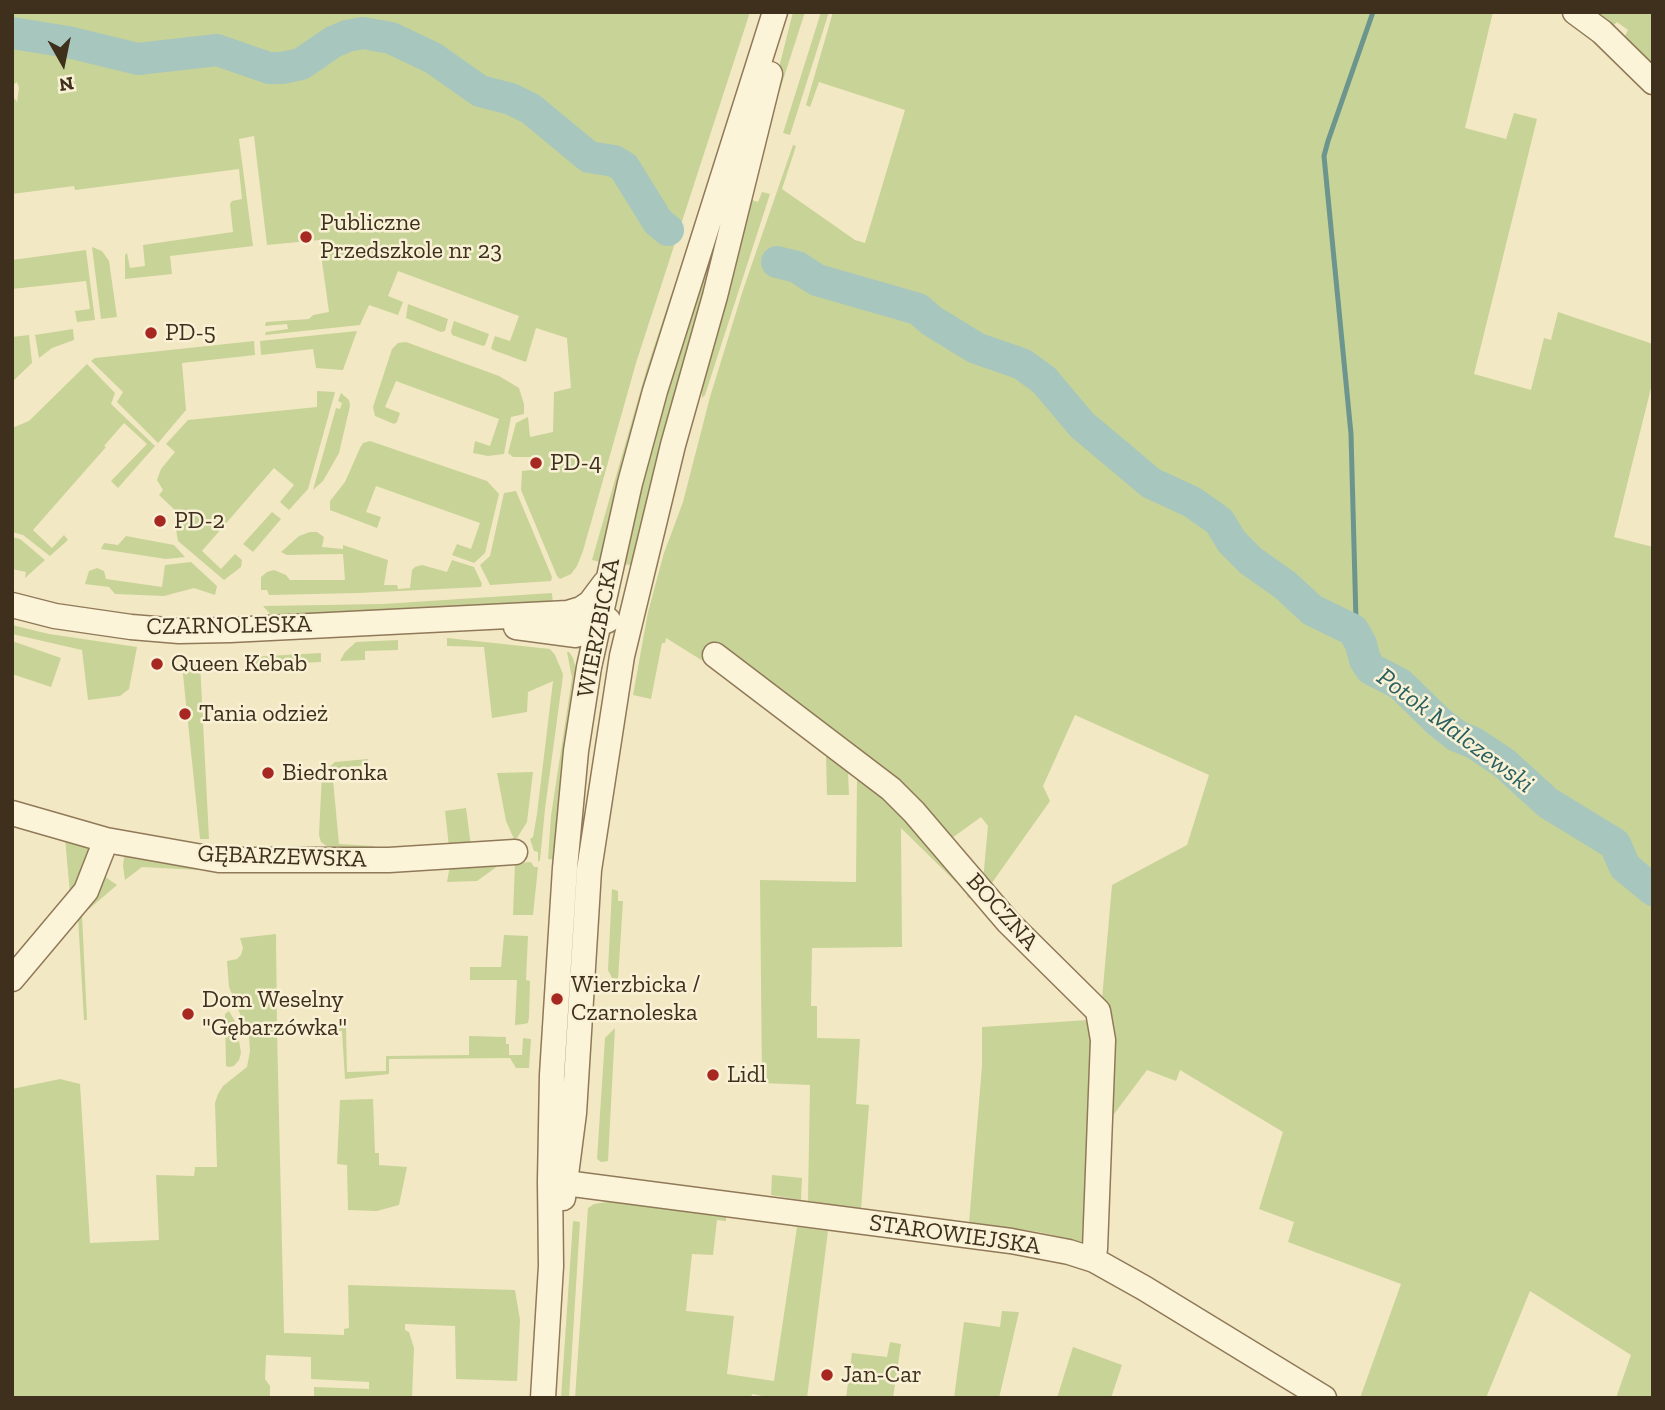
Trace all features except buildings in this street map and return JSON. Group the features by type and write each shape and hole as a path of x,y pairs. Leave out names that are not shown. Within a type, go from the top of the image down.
{"street":[{"name":"WIERZBICKA","path":"543,1398 558,1182 552,1075 565,868 576,751 589,667 630,483 655,391 775,12"},
{"name":"WIERZBICKA","path":"558,1182 574,1113 590,870 619,675 637,587 715,296 785,12"},
{"path":"1575,12 1602,32 1653,82"},
{"path":"589,667 586,654 567,624 590,603 608,579"},
{"path":"619,675 613,650 596,627 622,609 637,587"},
{"name":"CZARNOLESKA","path":"12,605 75,620 179,631 449,619 567,624 586,618 596,627"},
{"name":"BOCZNA","path":"715,655 891,789 1008,922 1098,1011 1103,1040 1095,1249 1091,1259"},
{"name":"GĘBARZEWSKA","path":"12,813 107,840 207,859 390,860 515,852"},
{"path":"12,979 86,891 107,840"},
{"name":"STAROWIEJSKA","path":"558,1182 1011,1241 1069,1251 1091,1259 1180,1309 1324,1398"}],"green space":[{"path":"12,12 750,12 636,363 583,551 571,574 560,579 557,576 521,490 522,471 531,470 530,457 513,457 508,453 516,423 528,417 530,437 553,432 554,392 571,388 567,338 536,328 526,362 493,350 491,348 495,336 510,341 519,316 398,271 388,296 403,302 398,315 369,305 360,325 265,335 266,332 288,329 287,324 265,326 266,322 309,319 313,315 329,312 319,240 267,245 254,136 239,139 253,246 170,256 172,274 125,279 127,253 130,268 145,266 143,245 233,232 230,204 242,199 239,169 75,190 74,186 12,194 12,95 17,102 19,88 17,82 12,86"},
{"path":"793,12 805,12 765,136 760,143"},
{"path":"821,12 829,12 790,135 783,133"},
{"path":"833,12 1493,12 1465,128 1506,139 1514,113 1537,119 1474,374 1531,390 1544,338 1551,340 1558,312 1653,344 1653,380 1614,537 1653,547 1653,1398 1616,1398 1631,1355 1530,1291 1486,1398 1360,1398 1401,1284 1288,1242 1294,1222 1259,1209 1283,1132 1180,1070 1176,1081 1147,1070 1108,1122 1112,1019 1102,999 1112,885 1187,845 1209,775 1075,715 1043,786 1050,801 989,887 1073,968 1071,974 1021,931 987,891 983,880 988,826 981,817 952,838 947,837 925,813 886,778 843,746 813,716 719,648 711,644 703,661 666,638 665,643 662,643 651,699 633,695 648,612 664,553 683,502 710,397 743,290 793,145 796,146 782,189 855,240 865,243 905,110 819,82 810,107 806,105"},
{"path":"1597,12 1653,12 1653,60 1651,62 1625,36 1628,30 1617,22 1614,25"},
{"path":"738,152 709,274 681,370 632,566 619,562 642,470"},
{"path":"762,192 770,194 702,398 702,380 749,199 758,202"},
{"path":"701,205 600,562 592,560 647,368"},
{"path":"92,247 102,251 109,261 117,317 101,319"},
{"path":"86,250 95,320 77,322 75,311 90,309 86,281 12,289 12,260"},
{"path":"408,304 448,319 445,331 441,332 406,318"},
{"path":"454,321 489,334 485,345 452,335"},
{"path":"73,329 74,340 52,348 39,358 35,335"},
{"path":"357,331 343,370 316,368 313,349 261,355 260,341"},
{"path":"29,335 32,363 12,382 12,337"},
{"path":"254,341 255,355 182,363 186,410 158,443 117,402 123,392 91,361 95,358"},
{"path":"406,342 499,376 519,388 524,414 511,417 504,454 488,456 473,453 475,441 490,446 499,419 396,381 385,407 400,413 397,422 394,424 375,416 373,407 392,349 398,343"},
{"path":"87,364 115,393 111,404 155,446 118,488 111,481 147,444 124,423 33,530 52,548 64,535 68,540 50,556 23,535 12,532 12,428 29,421"},
{"path":"317,391 335,392 308,489 289,510 280,502 294,485 274,468 202,551 221,569 235,554 242,560 241,567 224,580 178,541 174,518 178,513 159,495 163,490 157,480 161,469 175,452 166,444 188,420 317,407"},
{"path":"341,393 349,400 350,406 339,453 323,481 313,490 336,408 340,409 342,403 338,401"},
{"path":"370,441 487,481 499,494 485,553 474,563 452,555 457,544 471,549 480,523 376,486 366,512 381,517 377,528 330,510 330,501 345,482 360,448 363,443"},
{"path":"516,491 552,577 551,581 490,585 480,565 490,556 504,493"},
{"path":"272,512 281,519 253,552 243,544"},
{"path":"317,532 324,537 322,547 343,549 343,545 388,560 384,585 397,585 398,589 410,588 412,570 415,567 422,565 447,572 452,560 474,567 482,584 481,587 358,593 269,595 267,590 261,590 261,577 274,570 286,575 290,580 345,580 343,554 287,555 281,552 299,536"},
{"path":"126,536 174,545 185,557 166,559 101,549 104,543 118,545"},
{"path":"12,537 20,539 45,560 25,578 26,572 12,569"},
{"path":"191,562 217,586 215,595 194,588 164,596 115,594 109,587 85,584 89,571 97,568 104,571 106,579 162,587 165,565"},
{"path":"552,593 553,604 272,616 263,606 383,604"},
{"path":"12,625 49,634 137,647 129,689 120,696 88,700 82,650 12,634"},
{"path":"447,638 550,649 563,674 538,862 538,852 534,851 530,839 533,837 537,814 553,681 528,692 527,712 492,718 484,647 447,646"},
{"path":"398,640 398,650 365,651 365,660 340,661 356,642"},
{"path":"12,641 61,658 51,687 12,674"},
{"path":"567,652 573,658 577,673 558,860 548,859 551,816 572,678"},
{"path":"321,653 321,662 249,666 249,657"},
{"path":"200,663 209,839 200,839 182,665"},
{"path":"826,756 848,773 849,795 827,795"},
{"path":"368,759 368,765 332,769 339,844 374,846 372,849 333,851 321,842 319,835 322,773 335,762"},
{"path":"861,771 971,890 968,899 967,893 901,828 902,947 812,948 811,1006 817,1006 817,1038 860,1039 856,1104 869,1105 861,1209 808,1201 810,1085 762,1083 760,880 856,882 855,778"},
{"path":"533,772 527,822 514,839 506,821 497,773"},
{"path":"466,808 471,846 449,847 445,811"},
{"path":"65,838 87,844 90,849 71,905"},
{"path":"127,854 202,867 200,870 142,867 125,880 123,866"},
{"path":"531,862 534,867 538,867 533,915 513,915 515,863"},
{"path":"502,863 477,881 447,882 450,866"},
{"path":"101,874 117,885 82,915 87,1020 84,1020 78,917"},
{"path":"612,889 618,891 618,901 623,901 618,979 612,978 608,970"},
{"path":"276,934 284,1333 344,1335 344,1329 349,1328 348,1285 515,1290 520,1320 517,1381 456,1379 455,1326 405,1324 405,1330 409,1332 414,1348 412,1398 314,1398 314,1387 369,1389 369,1382 311,1379 311,1357 266,1355 265,1379 270,1386 270,1398 12,1398 12,1089 60,1079 80,1084 90,1243 159,1240 156,1175 194,1176 195,1167 217,1167 215,1103 223,1086 247,1067 249,1036 229,987 227,961 237,959 241,955 243,948 240,938"},
{"path":"504,935 528,936 526,980 530,981 529,1017 528,1023 524,1024 515,1025 517,980 470,980 470,967 501,967"},
{"path":"1053,977 1092,1016 1091,1113 1088,1116 1084,1242 1039,1232 969,1223 982,1066 982,1027 1088,1020"},
{"path":"229,1011 236,1023 241,1053 234,1066 229,1067 226,1066 225,1014"},
{"path":"346,1028 347,1072 386,1071 386,1056 469,1055 469,1036 506,1037 509,1055 522,1055 523,1038 531,1039 529,1068 516,1068 510,1058 389,1059 389,1074 345,1079 342,1031 277,1030"},
{"path":"615,1028 608,1161 601,1162 597,1159 605,1038"},
{"path":"373,1099 375,1153 379,1153 379,1165 407,1167 399,1205 377,1211 348,1210 347,1165 337,1164 340,1100"},
{"path":"772,1175 802,1178 801,1200 771,1195"},
{"path":"614,1201 726,1217 726,1221 717,1220 713,1255 692,1254 686,1311 734,1316 727,1374 774,1381 797,1227 828,1231 807,1398 772,1398 752,1394 751,1398 575,1398 588,1208 594,1204"},
{"path":"573,1221 580,1222 569,1398 561,1398"},
{"path":"1002,1311 1019,1312 999,1398 954,1398 964,1322 1000,1327"},
{"path":"890,1342 901,1344 893,1398 846,1398 852,1353 887,1357"},
{"path":"1073,1347 1122,1365 1111,1398 1057,1398"}],"waterway":[{"path":"1353,630 1356,620 1351,434 1324,156 1373,12"},
{"name":"Potok Malczewski","path":"12,33 68,42 138,59 217,50 269,68 301,64 333,42 347,36 363,33 391,38 433,58 480,91 511,99 531,109 589,157 614,161 624,167 658,222 668,230"},
{"name":"Potok Malczewski","path":"777,262 797,267 817,280 918,309 932,321 976,348 1022,364 1044,380 1082,425 1151,483 1192,502 1219,521 1232,542 1251,561 1285,585 1312,610 1353,630 1371,669 1400,684 1439,722 1457,736 1474,743 1504,763 1548,803 1615,844 1625,867 1653,890"}],"place":[{"name":"Publiczne Przedszkole nr 23","path":"306,237"},
{"name":"PD-5","path":"151,333"},
{"name":"PD-4","path":"536,463"},
{"name":"PD-2","path":"160,521"},
{"name":"Queen Kebab","path":"157,664"},
{"name":"Tania odzież","path":"185,714"},
{"name":"Biedronka","path":"268,773"},
{"name":"Wierzbicka / Czarnoleska","path":"557,999"},
{"name":"Dom Weselny \"Gębarzówka\"","path":"188,1014"},
{"name":"Lidl","path":"713,1075"},
{"name":"Jan-Car","path":"827,1375"}]}
